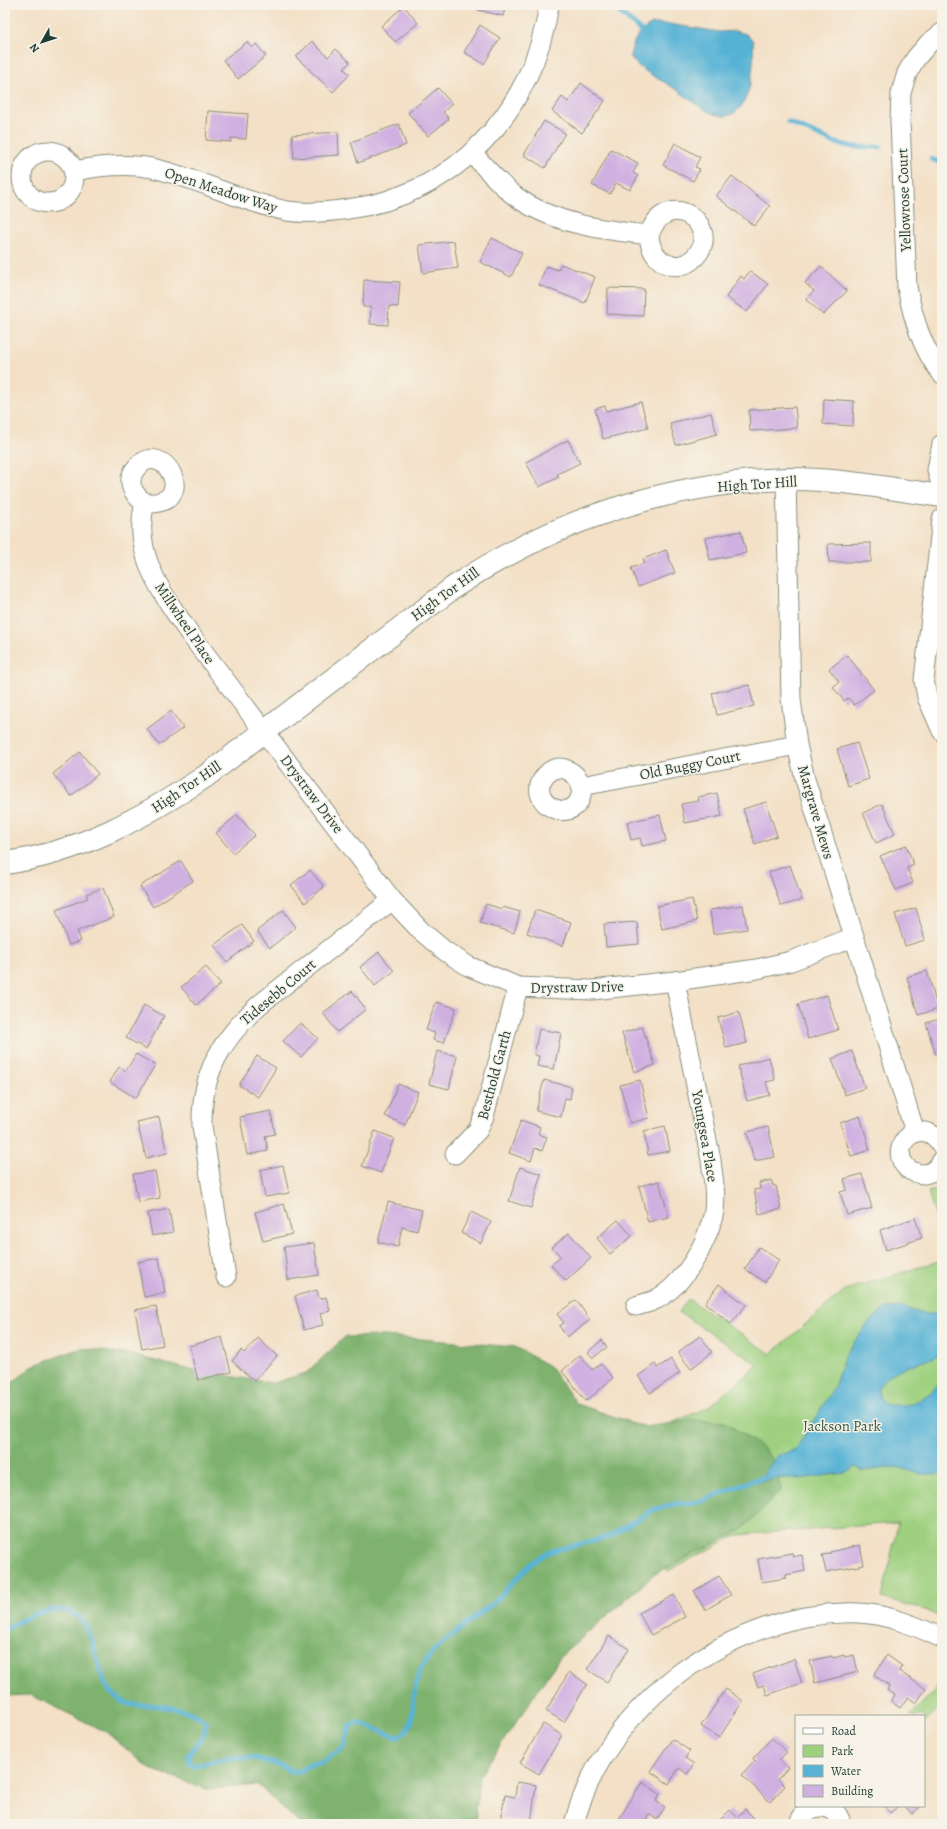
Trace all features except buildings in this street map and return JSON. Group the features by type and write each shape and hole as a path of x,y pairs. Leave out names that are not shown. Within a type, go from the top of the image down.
{"street":[{"name":"Open Meadow Way","path":"74,171 104,165 151,168 263,205 289,211 315,213 366,207 392,200 419,188 446,172 472,153 492,133 525,84 545,31 549,5"},
{"name":"Yellowrose Court","path":"942,33 929,43 907,73 902,93 900,121 907,286 912,313 918,332 928,353 942,374"},
{"path":"472,153 498,182 516,197 537,209 565,220 609,230 649,235"},
{"path":"942,444 936,470 942,488"},
{"name":"High Tor Hill","path":"5,863 48,854 90,841 126,825 166,803 206,776 454,587 488,564 528,543 577,521 676,492 724,485 786,479 850,483 942,496"},
{"name":"Margrave Mews","path":"786,479 791,699 797,745 805,779 915,1132"},
{"name":"Millwheel Place","path":"145,503 140,519 142,536 146,557 154,578 168,602 190,634 264,731"},
{"path":"942,519 924,680 927,697 942,731"},
{"name":"Drystraw Drive","path":"264,731 392,900 421,931 445,951 468,966 518,987 592,990 675,981 757,969 791,961 854,937"},
{"name":"Old Buggy Court","path":"582,786 797,745"},
{"name":"Tidesebb Court","path":"226,1277 202,1126 202,1106 212,1065 223,1044 238,1024 259,1005 392,900"},
{"name":"Youngsea Place","path":"636,1306 656,1299 682,1278 697,1254 713,1215 714,1189 712,1160 675,981"},
{"name":"Besthold Garth","path":"455,1154 478,1130 484,1116 518,987"},
{"path":"942,1146 938,1138 932,1133 925,1131 915,1132 906,1137 901,1145 900,1156 904,1165 910,1171 918,1174 926,1174 935,1170 942,1160"},
{"path":"574,1824 579,1808 601,1759 632,1718 673,1678 725,1645 760,1628 799,1618 829,1613 860,1613 893,1620 917,1627 942,1638"},
{"path":"799,1824 805,1812 814,1807 831,1809 837,1815 841,1824"}],"green space":[{"path":"942,1187 942,1237 928,1192"},
{"name":"Jackson Park","path":"942,1260 942,1617 917,1607 882,1598 898,1523 736,1535 668,1571 599,1454 709,1407 758,1365 679,1312 688,1299 771,1354 845,1290"},
{"path":"385,1336 515,1347 549,1366 577,1404 645,1427 693,1420 725,1422 764,1449 774,1462 781,1490 744,1528 655,1574 561,1656 479,1777 475,1824 300,1824 258,1785 207,1789 150,1769 106,1732 31,1695 5,1696 5,1389 34,1365 82,1348 132,1355 191,1370 273,1383 306,1373 345,1337"},
{"path":"942,1683 942,1705 925,1722 925,1715 911,1715"}],"water":[{"path":"652,24 669,24 720,32 735,31 746,34 753,41 753,61 750,86 741,107 733,114 724,116 717,115 704,109 639,66 630,56 633,45 643,30"},
{"path":"902,1307 928,1314 942,1311 942,1353 899,1370 884,1380 878,1388 880,1398 885,1404 909,1404 916,1402 929,1394 942,1382 942,1474 921,1474 896,1467 862,1471 855,1466 845,1473 799,1479 779,1478 757,1482 777,1456 796,1449 834,1387 845,1355 867,1324 886,1308"}],"waterway":[{"path":"611,5 645,34"},
{"path":"788,122 836,143 854,147 881,147"},
{"path":"931,159 942,163"},
{"path":"5,1629 42,1612 54,1610 66,1611 76,1616 85,1625 92,1641 101,1674 113,1695 130,1704 154,1705 185,1711 197,1716 206,1723 203,1736 188,1755 189,1762 193,1766 228,1758 254,1758 280,1765 290,1771 300,1771 311,1764 323,1762 344,1747 350,1726 357,1722 397,1737 406,1732 411,1723 415,1689 420,1669 435,1649 493,1603 531,1564 548,1552 608,1537 655,1509 675,1504 699,1502 762,1477 759,1480"}]}
